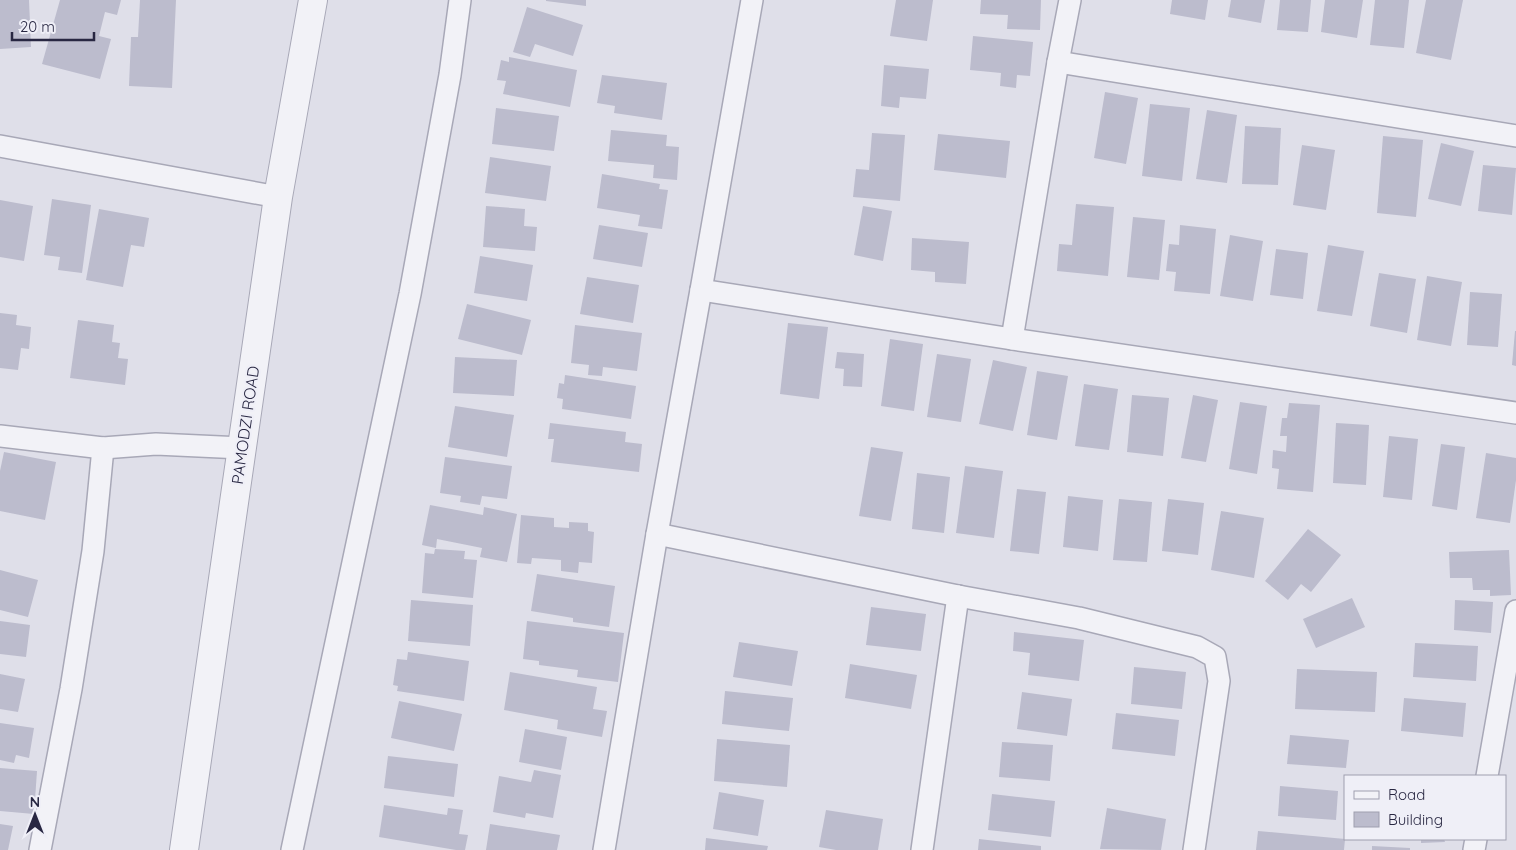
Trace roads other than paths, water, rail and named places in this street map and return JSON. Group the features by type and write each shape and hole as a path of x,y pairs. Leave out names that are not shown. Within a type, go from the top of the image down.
{"street":[{"name":"PAMODZI ROAD","path":"184,850 278,197 313,0"},
{"path":"292,850 410,294 450,75 460,0"},
{"path":"604,850 657,534 752,0"},
{"path":"1012,339 1070,0"},
{"path":"1058,62 1516,136"},
{"path":"0,146 278,197"},
{"path":"701,290 1012,339 1516,413"},
{"path":"0,436 103,448 156,444 242,448"},
{"path":"40,850 71,689 93,552 103,448"},
{"path":"657,534 958,596 1079,618 1197,647 1215,657 1218,681 1194,850"},
{"path":"922,850 958,596"},
{"path":"1487,775 1516,611"}]}
